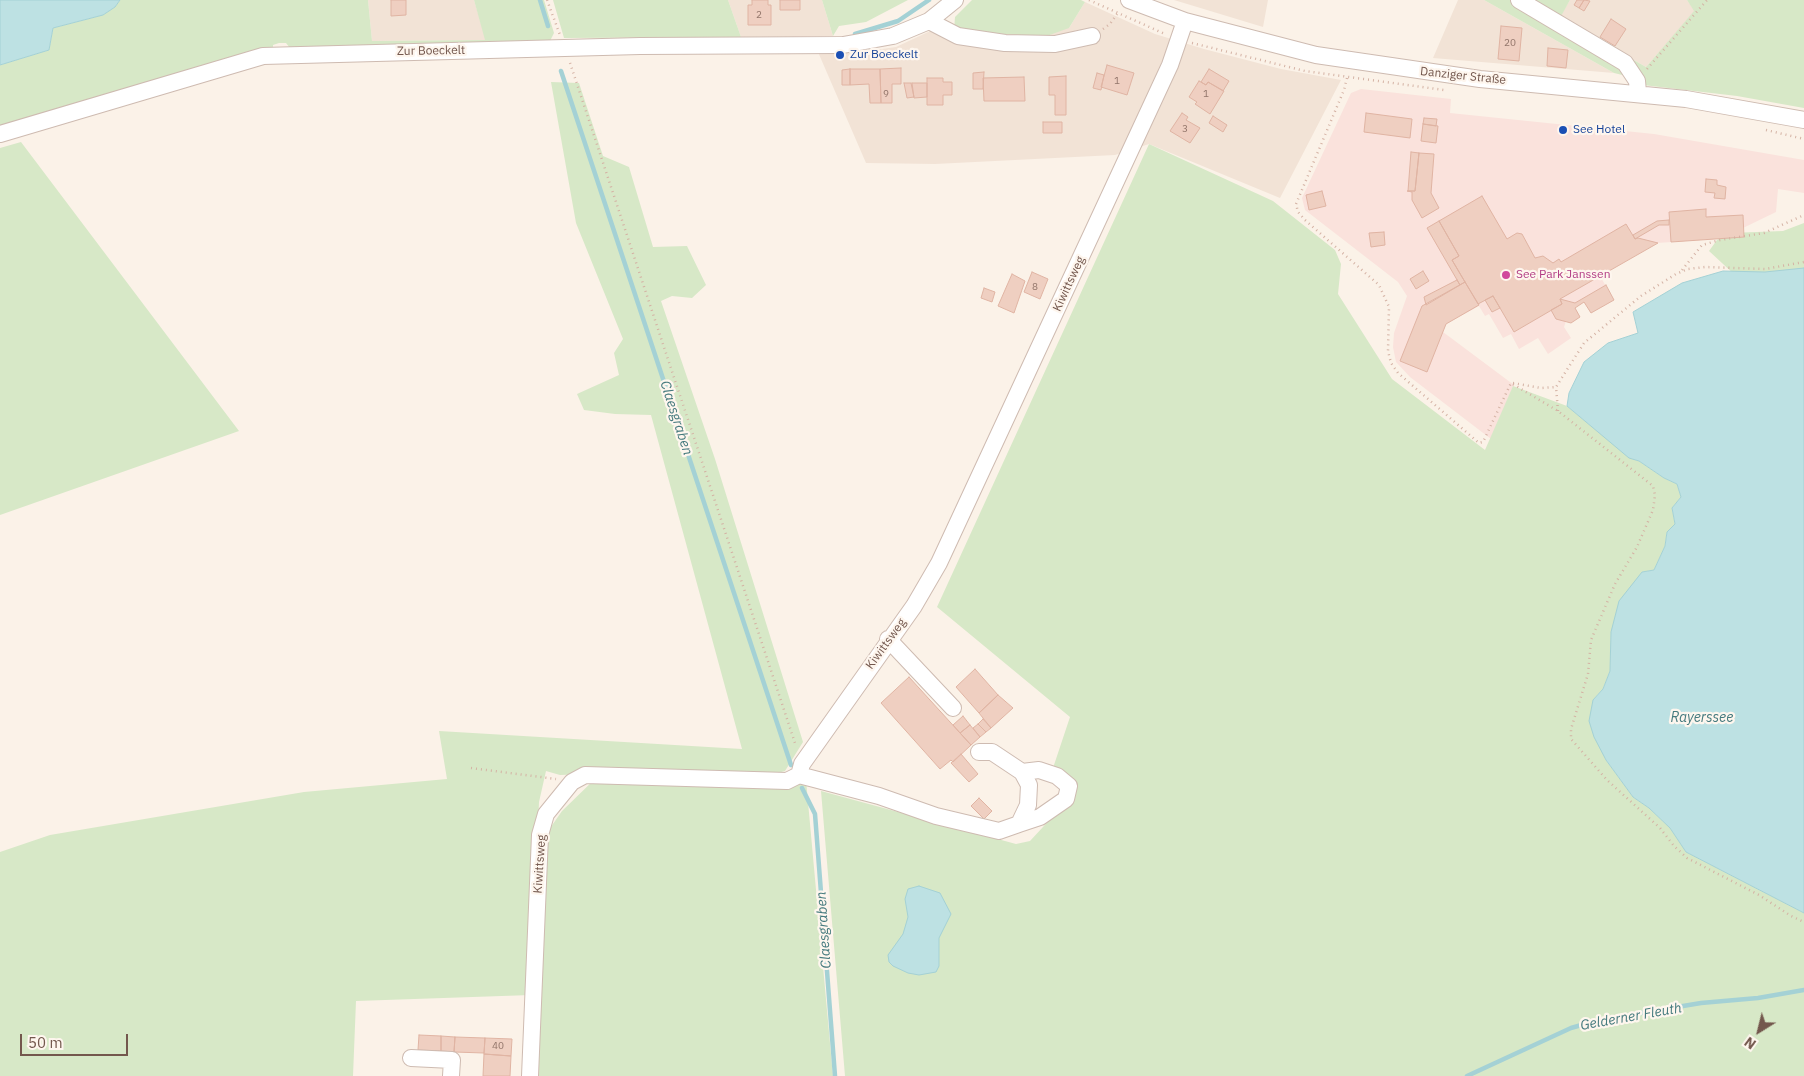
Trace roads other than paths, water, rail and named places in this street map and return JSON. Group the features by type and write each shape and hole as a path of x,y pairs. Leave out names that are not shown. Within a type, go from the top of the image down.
{"street":[{"name":"Zur Boeckelt","path":"0,134 264,56 565,48 844,45 893,36 929,21 955,0"},
{"name":"Danziger Straße","path":"1129,0 1185,21 1316,55 1367,64 1480,79 1638,92 1734,106 1804,120"},
{"path":"1519,0 1625,64 1633,74 1638,92"},
{"path":"929,21 958,36 1006,43 1055,44 1092,36"},
{"name":"Kiwittsweg","path":"530,1076 540,836 546,814 572,782 585,774 787,781 800,770 888,639 914,606 940,563 1180,39 1185,21"},
{"path":"888,639 953,708"},
{"path":"979,752 992,752 1022,772 1029,785 1028,805 1019,824"},
{"path":"800,770 936,816 999,832 1040,817 1066,799 1068,786 1058,776 1039,770 1022,772"},
{"path":"411,1058 452,1060 451,1076"}],"water":[{"path":"0,0 120,0 115,7 103,15 53,28 49,50 0,65"},
{"name":"Rayerssee","path":"1804,268 1804,913 1686,852 1670,828 1649,808 1633,797 1606,760 1594,737 1589,721 1593,700 1603,689 1610,671 1611,632 1619,601 1642,572 1654,570 1665,546 1667,532 1675,524 1672,508 1681,497 1677,484 1664,478 1639,461 1629,458 1567,406 1569,393 1584,362 1608,343 1638,333 1633,312 1682,283 1723,271 1765,272"},
{"path":"919,886 940,893 951,914 939,938 939,966 936,972 919,975 908,973 893,966 889,962 888,955 903,934 908,917 905,899 908,889"}],"waterway":[{"name":"Claesgraben","path":"540,0 548,26"},
{"path":"855,34 898,21 929,0"},
{"name":"Claesgraben","path":"561,71 791,765"},
{"name":"Claesgraben","path":"802,788 815,814 835,1076"},
{"name":"Gelderner Fleuth","path":"1467,1076 1571,1028 1599,1020 1701,1003 1758,998 1804,990"}],"place":[{"name":"Zur Boeckelt","path":"840,55"},
{"name":"See Hotel","path":"1563,130"},
{"name":"See Park Janssen","path":"1506,275"}]}
